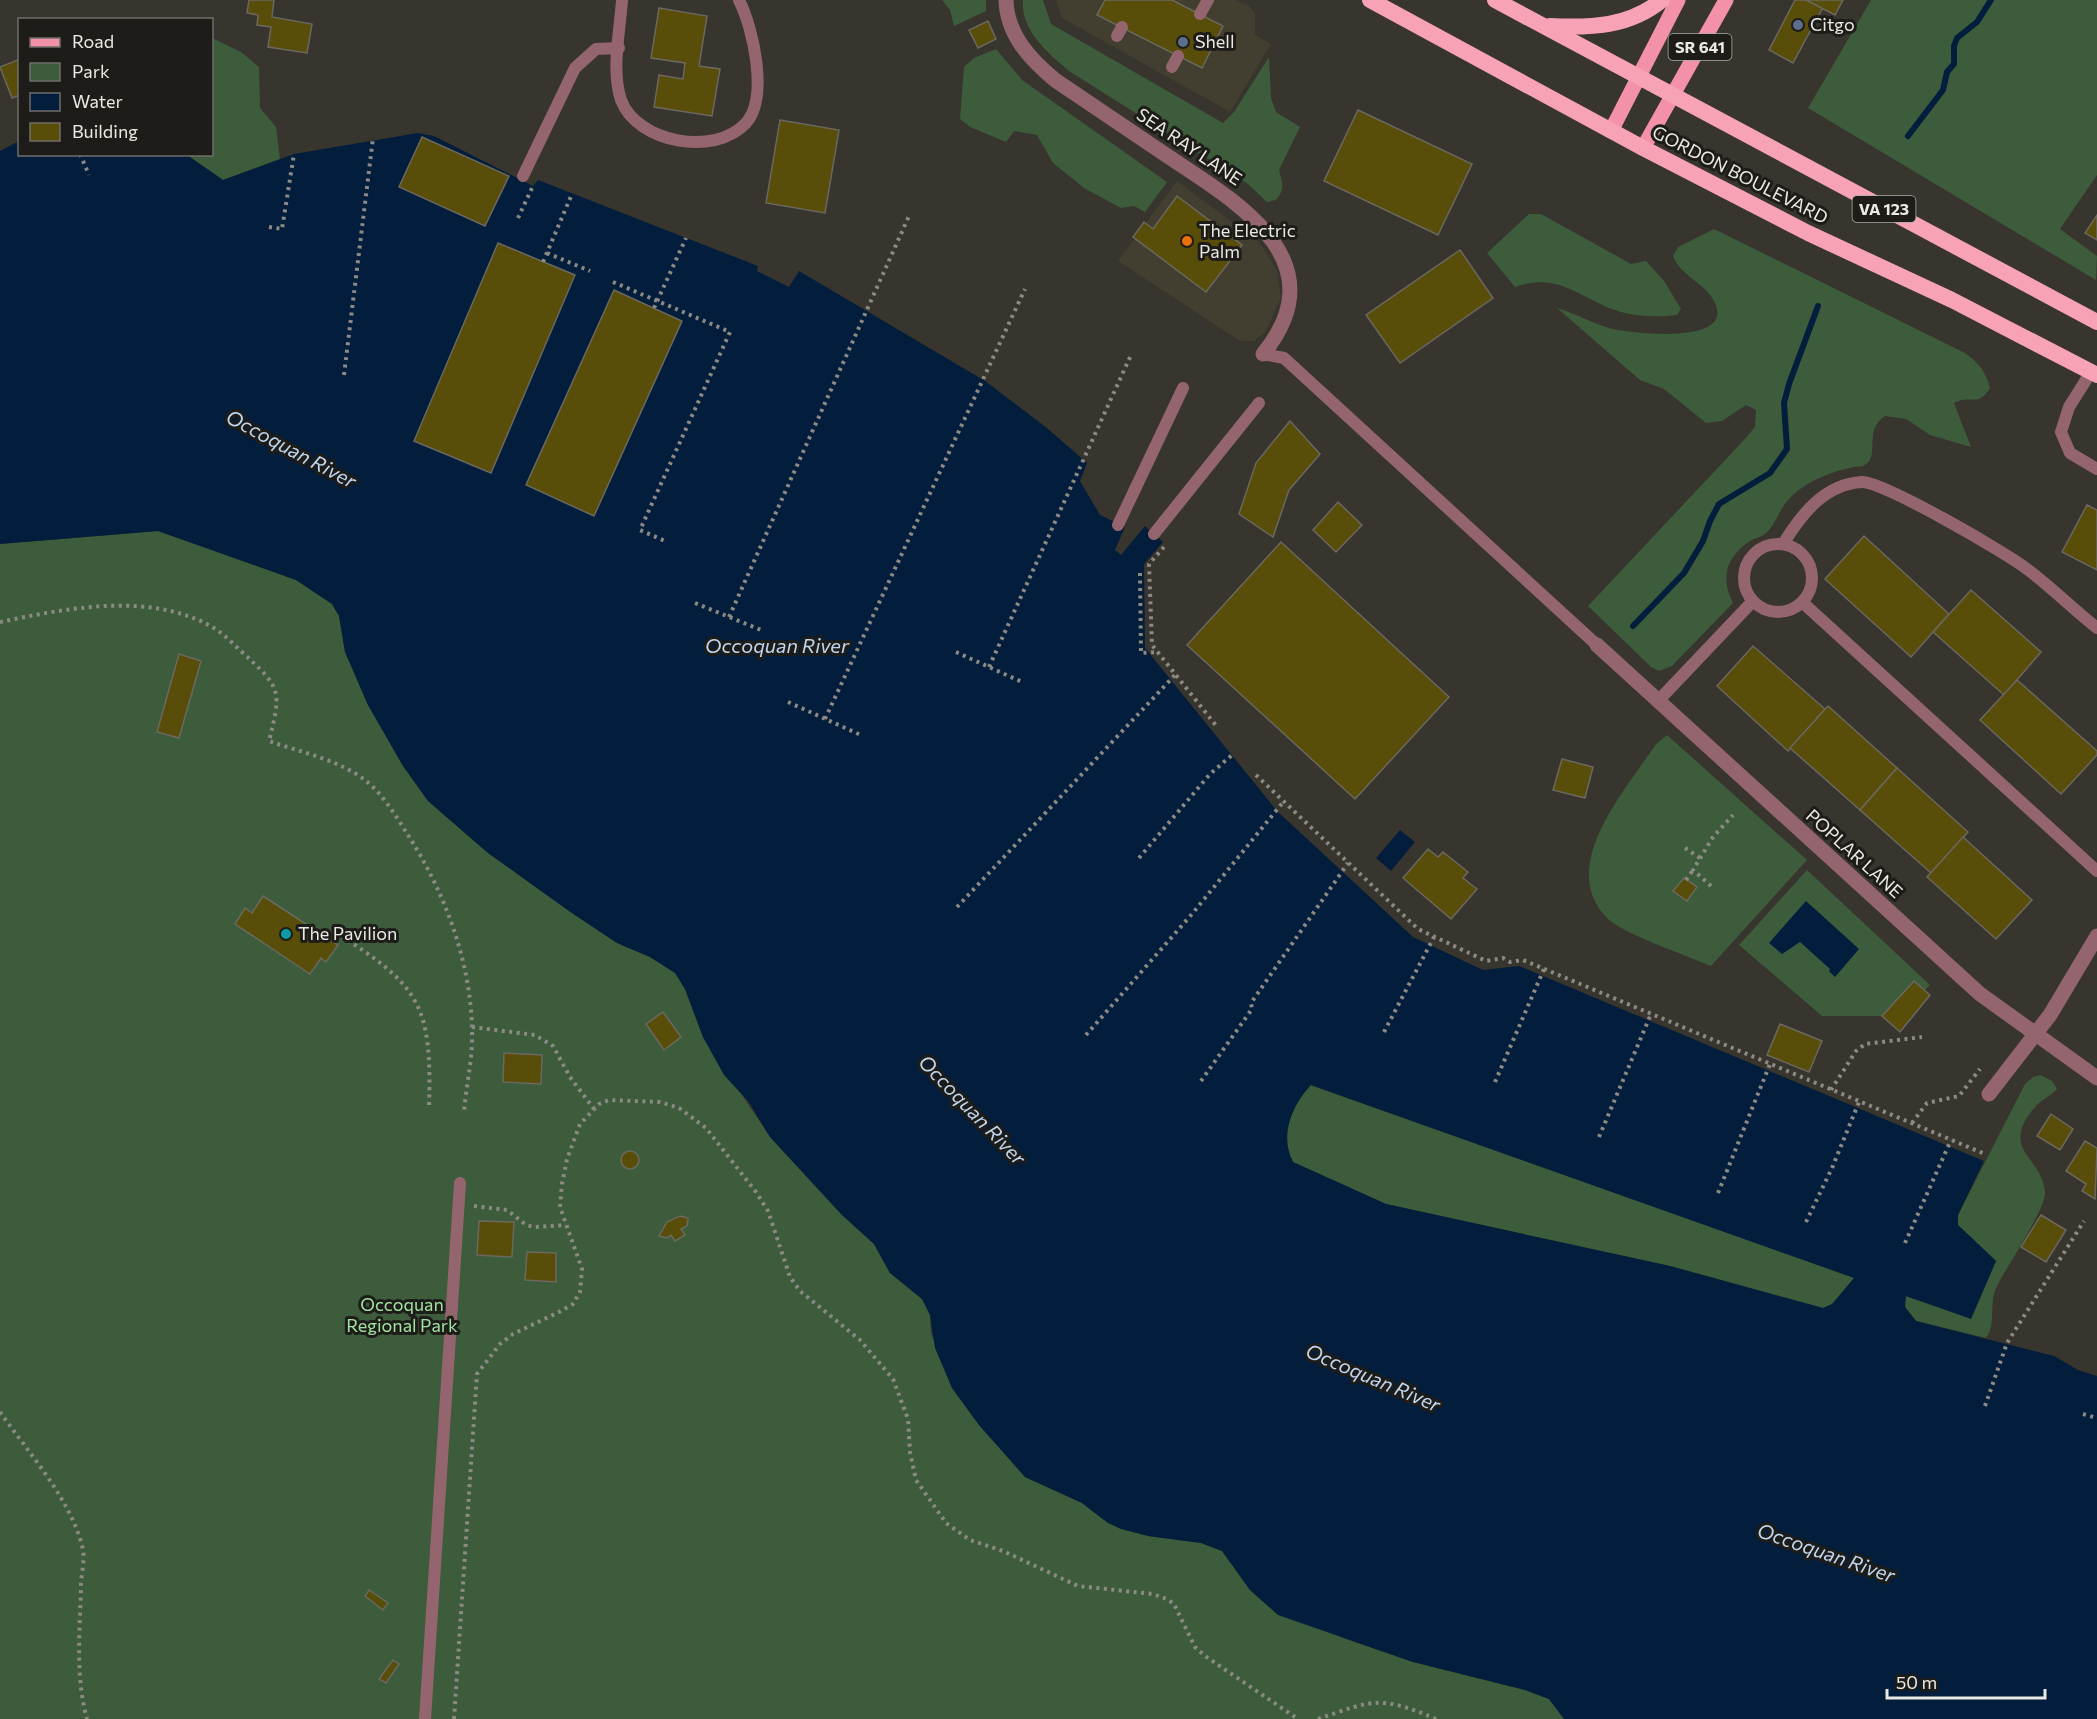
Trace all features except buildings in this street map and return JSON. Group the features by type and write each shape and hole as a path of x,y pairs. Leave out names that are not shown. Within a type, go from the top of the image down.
{"highway":[{"name":"GORDON BOULEVARD","path":"1370,0 1642,148 1808,233 2095,370"},
{"name":"GORDON BOULEVARD","path":"1495,0 2097,322"},
{"path":"1543,26 1589,27 1624,22 1662,0"}],"main road":[{"name":"SR 641","path":"1611,131 1678,0"},
{"name":"SR 641","path":"1642,148 1726,0"}],"street":[{"name":"SEA RAY LANE","path":"1006,0 1010,25 1022,48 1042,69 1217,188 1256,218 1270,234 1286,266 1289,288 1288,306 1281,327 1263,354"},
{"name":"POPLAR LANE","path":"1597,645 1946,964 2034,1036 2097,1078"},
{"path":"1989,1094 2034,1036 2097,936"}],"lane":[{"path":"622,0 617,83 624,107 636,122 660,135 699,141 722,138 745,123 753,109 756,94 754,43 739,0"},
{"path":"1200,14 1208,0"},
{"path":"523,176 575,68 596,49 619,48"},
{"path":"1263,354 1284,358 1597,645"},
{"path":"2095,370 2073,401 2061,432 2070,453 2097,470"},
{"path":"1118,525 1183,388"},
{"path":"1154,534 1260,404"},
{"path":"1783,544 1812,504 1845,486 1874,483 2001,551 2028,569 2097,628"},
{"path":"1783,544 1793,547 1809,562 1812,583 1802,602 1783,612 1761,608 1753,601 1744,582 1748,562 1762,548 1783,544"},
{"path":"1658,701 1753,601"},
{"path":"1802,602 2097,871"},
{"path":"424,1719 460,1183"}],"path":[{"path":"344,375 374,138"},
{"path":"269,227 282,229 294,154"},
{"path":"81,156 89,175"},
{"path":"518,218 533,186"},
{"path":"543,262 572,194"},
{"path":"729,617 909,216"},
{"path":"654,308 686,238"},
{"path":"547,253 590,271"},
{"path":"613,282 730,332 640,530 666,541"},
{"path":"825,719 1026,289"},
{"path":"989,667 1131,355"},
{"path":"1170,539 1149,564 1152,645 1218,728"},
{"path":"1140,573 1141,653 1158,652"},
{"path":"695,603 761,630"},
{"path":"0,622 96,607 156,609 184,614 216,629 263,671 277,689 278,704 269,741 340,767 367,781 424,860 462,954 472,1027 464,1111"},
{"path":"956,652 1022,682"},
{"path":"957,907 1175,675"},
{"path":"788,702 863,736"},
{"path":"1139,858 1210,774 1232,755"},
{"path":"1256,775 1418,929 1486,962 1503,958 1510,962 1523,960 1985,1154"},
{"path":"1086,1035 1192,914 1284,801"},
{"path":"1686,880 1713,837 1733,815"},
{"path":"1685,848 1700,858"},
{"path":"1201,1081 1348,863"},
{"path":"1693,870 1711,886"},
{"path":"335,932 391,969 416,1001 425,1024 430,1048 429,1109"},
{"path":"1384,1032 1434,937"},
{"path":"1495,1082 1544,969"},
{"path":"1599,1137 1651,1014"},
{"path":"472,1027 535,1035 553,1046 570,1077 594,1109"},
{"path":"1832,1090 1856,1052 1865,1044 1922,1037"},
{"path":"1718,1193 1770,1064"},
{"path":"1912,1123 1927,1103 1955,1098 1963,1094 1980,1069"},
{"path":"454,1719 477,1374 490,1353 500,1344 573,1304 580,1292 582,1269 560,1207 562,1184 567,1159 580,1124 594,1109 609,1100 660,1102 679,1108 706,1128 768,1211 790,1277 800,1291 860,1340 893,1379 908,1419 910,1452 916,1480 937,1513 955,1531 970,1540 1004,1551 1078,1586 1152,1594 1167,1599 1174,1604 1189,1636 1205,1656 1298,1719"},
{"path":"1806,1222 1832,1168 1859,1101"},
{"path":"1905,1243 1951,1140"},
{"path":"459,1205 507,1210 526,1225 534,1227 566,1225"},
{"path":"1985,1406 2007,1343 2084,1221"},
{"path":"0,1412 53,1487 76,1527 84,1552 79,1661 80,1694 87,1719"},
{"path":"2083,1414 2097,1418"},
{"path":"1318,1719 1353,1705 1374,1701 1410,1707 1436,1719"}],"shaded area":[{"path":"1056,0 1236,0 1249,6 1255,14 1255,35 1271,44 1230,112 1062,18"},
{"path":"1177,181 1259,242 1277,270 1281,297 1266,331 1254,341 1240,341 1118,261"}],"green space":[{"path":"942,0 986,0 986,11 954,26 950,10"},
{"path":"1023,0 1043,0 1051,24 1223,123 1234,112 1269,57 1271,98 1276,112 1300,127 1279,170 1282,189 1276,200 1267,202 1248,184 1069,71 1045,49 1031,31 1023,11"},
{"path":"1871,0 2097,0 2097,175 2060,229 2097,256 2096,280 1808,108"},
{"path":"213,38 241,52 259,67 260,108 276,127 280,159 223,180 188,156 213,156"},
{"path":"996,49 1022,80 1167,182 1145,212 1134,206 1121,208 1084,188 1053,163 1037,135 1014,131 1006,142 970,127 960,119 964,67 974,58"},
{"path":"1529,214 1541,214 1631,264 1646,261 1664,281 1681,309 1677,315 1635,315 1607,307 1558,285 1545,282 1515,287 1487,253"},
{"path":"1714,229 1965,353 1981,368 1990,388 1982,398 1954,403 1971,447 1930,435 1906,419 1885,416 1878,422 1875,429 1871,457 1868,462 1863,466 1828,474 1803,487 1786,503 1773,525 1763,536 1750,541 1735,554 1726,577 1733,603 1672,666 1659,671 1651,667 1588,606 1755,427 1756,410 1746,405 1722,421 1706,423 1664,389 1640,380 1557,308 1618,330 1662,334 1697,331 1710,325 1717,316 1715,303 1706,290 1682,269 1673,256 1678,247"},
{"name":"Occoquan Regional Park","path":"158,531 296,580 332,604 339,616 345,652 368,705 403,766 428,801 488,853 569,911 617,943 650,957 675,973 685,989 703,1037 770,1137 842,1215 874,1244 890,1273 922,1299 930,1315 931,1333 952,1388 979,1425 1025,1477 1082,1503 1108,1523 1148,1536 1201,1543 1222,1551 1250,1590 1343,1638 1413,1662 1525,1690 1549,1699 1564,1719 0,1719 0,544"},
{"path":"1667,735 1807,860 1711,966 1640,937 1615,924 1607,918 1593,897 1589,875 1592,852 1601,829 1656,744"},
{"path":"1807,870 1930,985 1925,990 1914,981 1882,1016 1822,1016 1739,945"},
{"path":"2041,1075 2052,1081 2057,1089 2036,1106 2025,1121 2021,1143 2042,1180 2044,1200 1994,1293 1991,1326 1986,1338 1916,1321 1905,1307 1905,1296 1971,1318 1996,1261 1958,1225 1958,1215 2025,1084 2033,1077"},
{"path":"1310,1085 1855,1278 1832,1305 1823,1308 1670,1266 1386,1204 1293,1162 1287,1142 1287,1132 1293,1112"}],"water":[{"name":"Occoquan River","path":"418,133 434,136 533,186 538,180 758,266 757,271 789,287 799,271 985,381 1047,428 1087,463 1080,481 1100,515 1125,527 1115,550 1121,555 1145,526 1163,542 1144,564 1145,648 1277,811 1413,937 1483,970 1519,966 1984,1161 1958,1215 1958,1225 1996,1261 1971,1319 1906,1296 1905,1307 1916,1321 2054,1356 2078,1370 2097,1376 2097,1719 1564,1719 1549,1699 1525,1690 1413,1662 1278,1615 1250,1590 1222,1551 1201,1543 1148,1536 1121,1529 1108,1523 1082,1503 1025,1477 979,1425 952,1388 935,1348 930,1315 922,1299 890,1273 874,1244 842,1215 770,1137 748,1101 724,1075 703,1037 685,989 675,973 650,957 617,943 569,911 488,853 428,801 403,766 368,705 345,652 339,616 332,604 296,580 158,531 0,544 0,151 18,142 18,156 188,156 223,180 294,154","holes":["1311,1085 1854,1278 1832,1304 1823,1308 1670,1266 1386,1204 1293,1162 1287,1142 1293,1111"]},
{"path":"1400,830 1415,842 1391,871 1376,858"},
{"path":"1806,901 1859,949 1835,977 1829,971 1830,969 1800,942 1782,954 1769,943"}],"waterway":[{"path":"1908,136 1943,90 1947,72 1954,64 1954,46 1957,38 1977,22 1991,0"},
{"path":"1633,626 1684,573 1703,541 1719,504 1770,473 1787,449 1784,403 1818,306"}],"place":[{"name":"Citgo","path":"1798,25"},
{"name":"Shell","path":"1183,42"},
{"name":"The Electric Palm","path":"1187,241"},
{"name":"The Pavilion","path":"286,934"}]}
